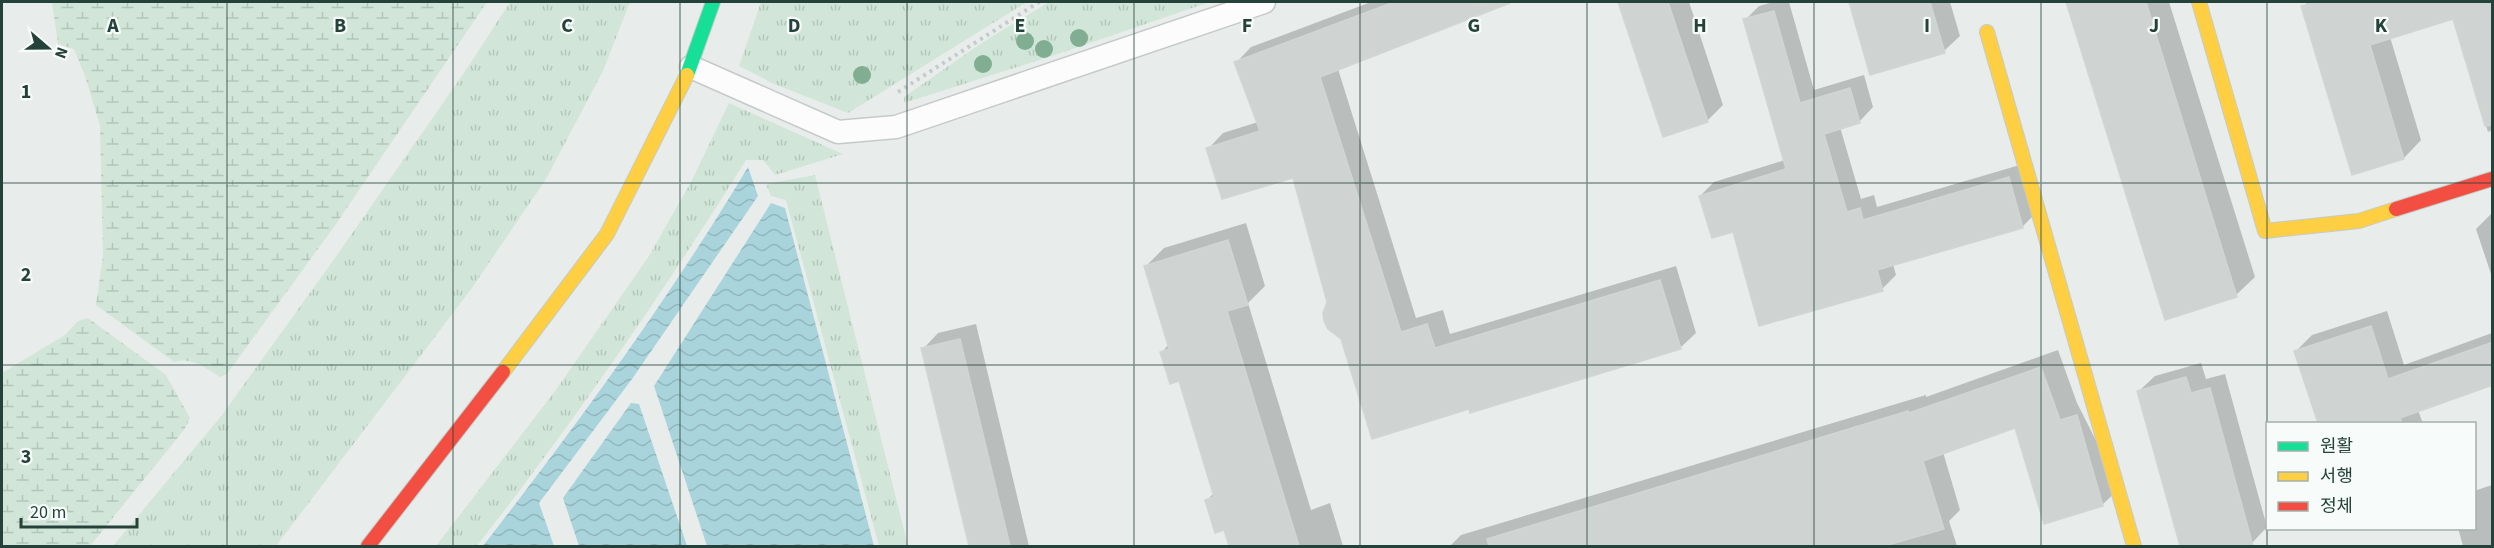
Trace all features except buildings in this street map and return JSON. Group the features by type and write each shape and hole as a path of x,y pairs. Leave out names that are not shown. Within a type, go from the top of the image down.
{"street":[{"path":"368,546 554,307 607,234 691,67 713,2"},
{"path":"2199,2 2265,231 2360,221 2493,179"},
{"path":"1987,32 2134,546"}],"lane":[{"path":"691,67 837,132 896,127 1264,2"}],"path":[{"path":"894,94 1039,2"}],"green space":[{"path":"52,2 487,2 336,224 227,374 220,377 192,362 174,362 96,305 103,255 100,126 74,49 58,44"},
{"path":"510,2 630,2 603,71 546,179 472,288 276,546 113,546 222,415 335,258 468,67"},
{"path":"761,2 1027,2 848,113 774,84 739,66"},
{"path":"1049,2 1210,2 904,103 904,97 983,42"},
{"path":"729,103 843,154 775,175 763,160 746,160 616,357 477,546 436,546 555,391 649,256 691,182"},
{"path":"815,175 908,546 879,546 786,200 771,196 766,184"},
{"path":"88,318 166,375 190,418 184,430 90,546 2,546 2,373 65,335 78,321"}],"water":[{"path":"748,167 758,196 632,379 539,503 554,546 483,546 621,361 686,265"},
{"path":"771,203 785,208 874,546 707,546 654,386"},
{"path":"631,403 639,404 687,546 579,546 563,498"}],"traffic: fast":[{"path":"687,75 713,2"}],"traffic: slow":[{"path":"2199,2 2265,231 2359,221 2396,209"},
{"path":"1987,32 2134,546"},
{"path":"503,372 607,234 687,75"}],"traffic: jam":[{"path":"2396,209 2492,179"},
{"path":"368,546 503,372"}]}
